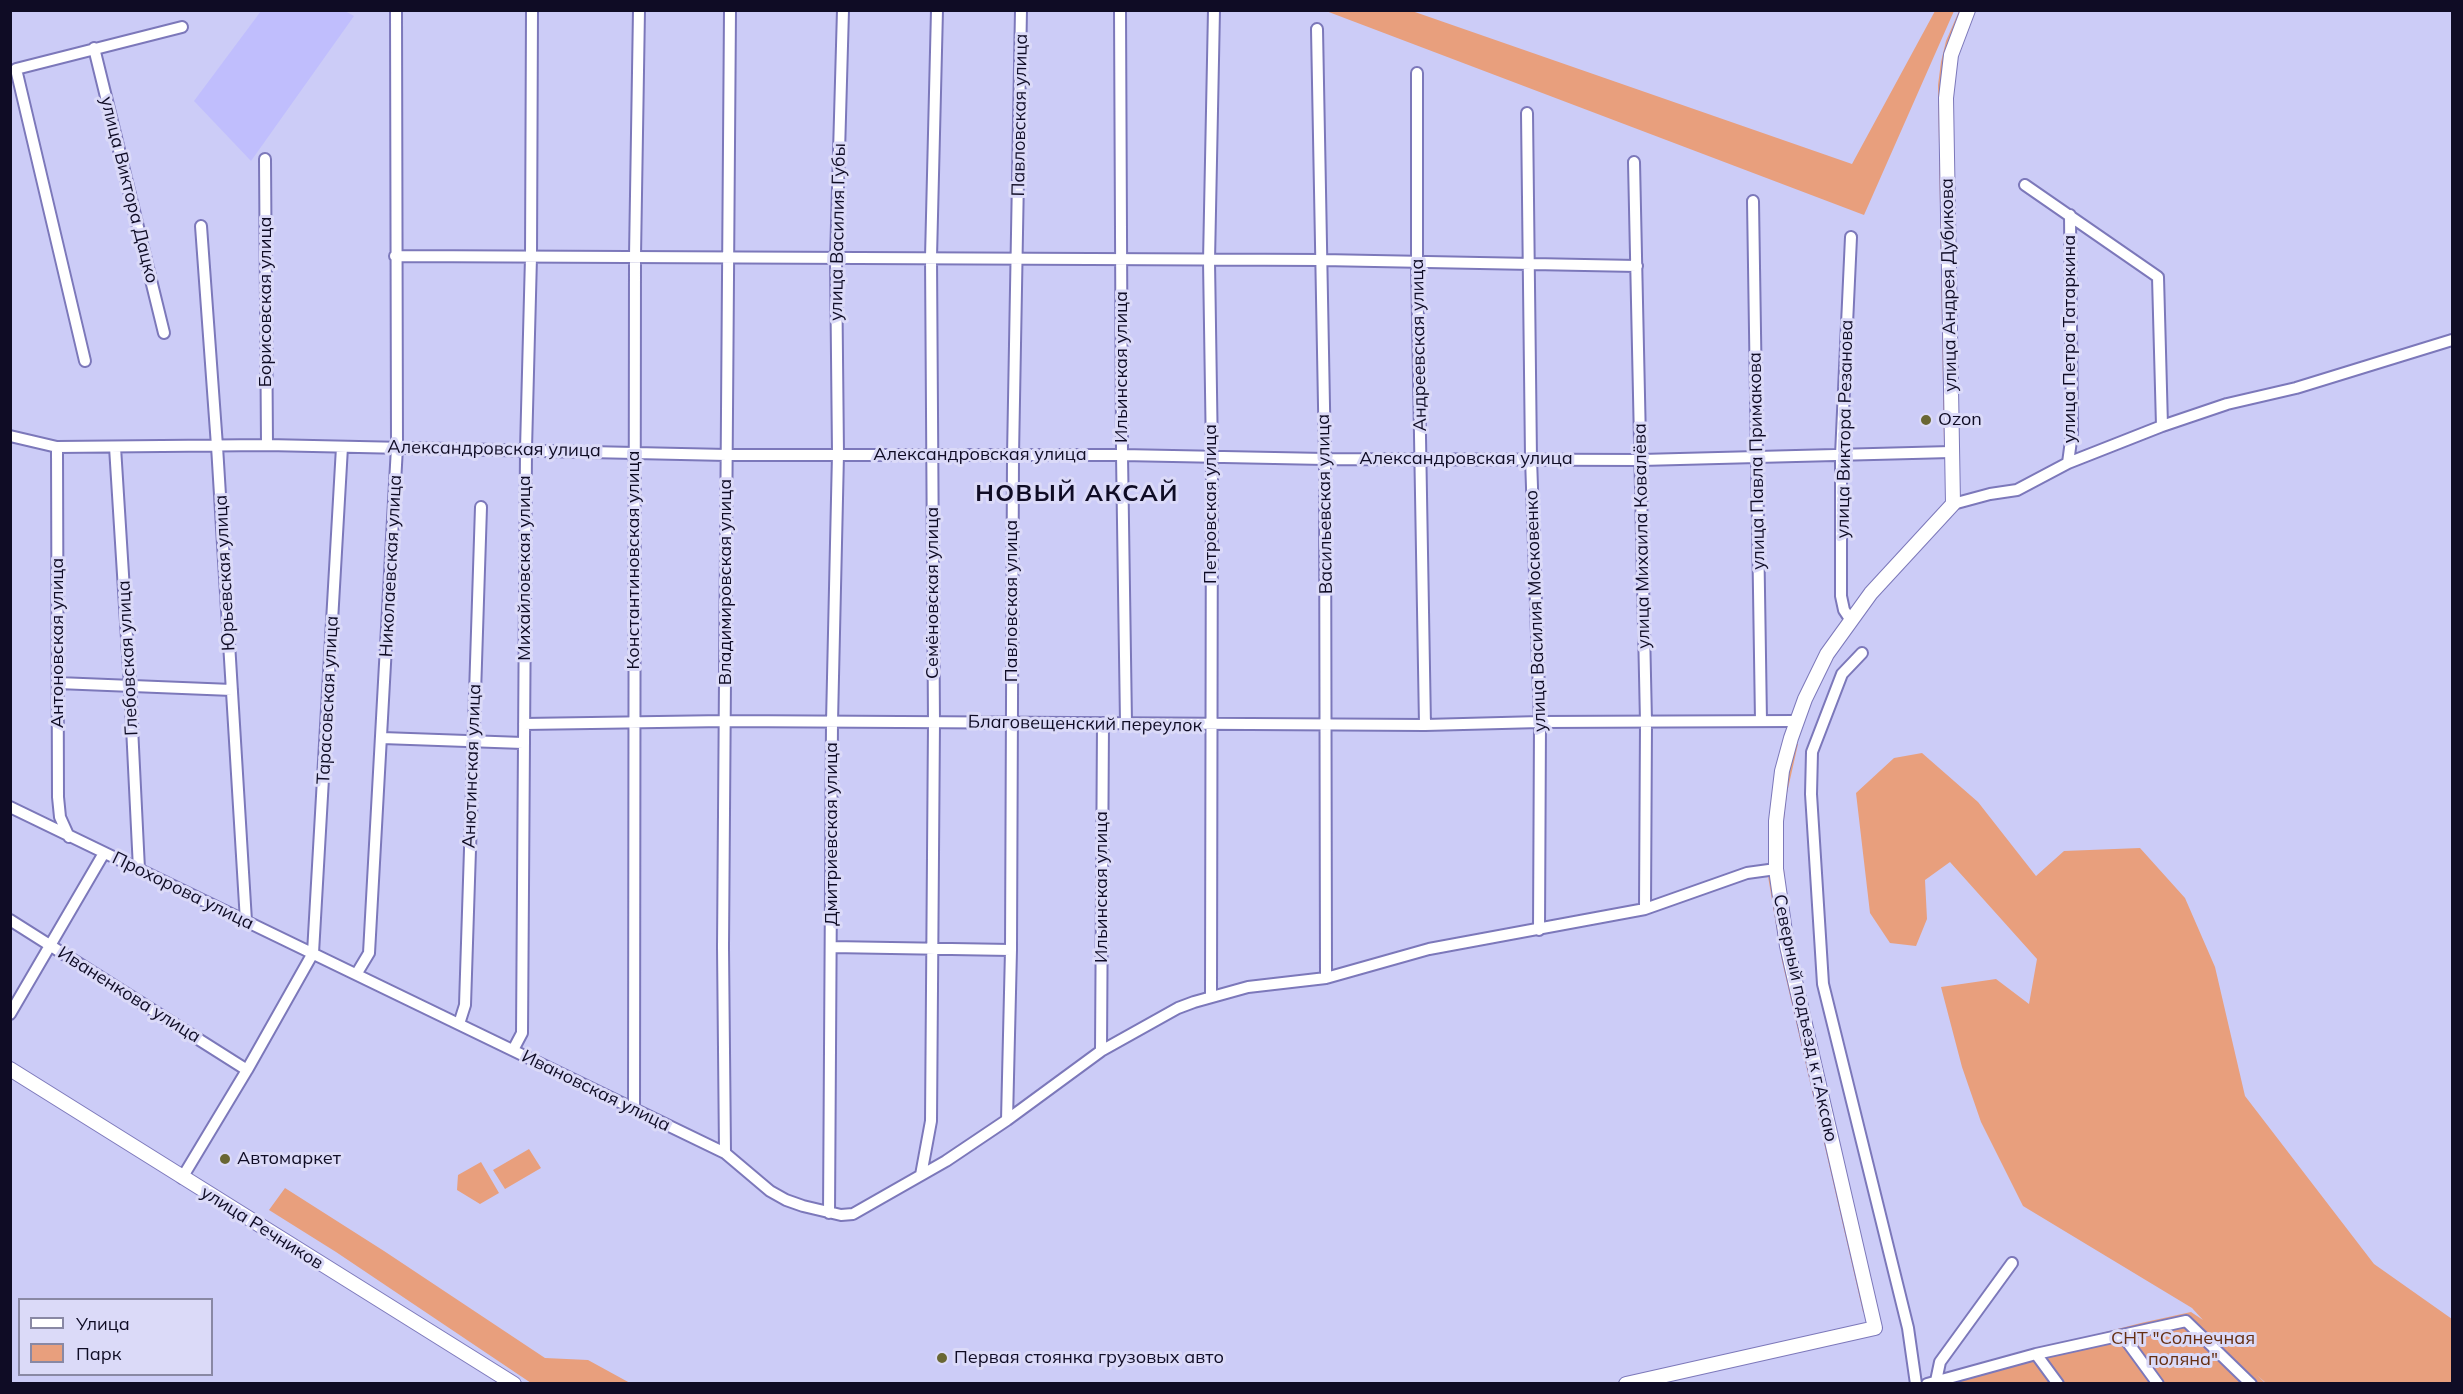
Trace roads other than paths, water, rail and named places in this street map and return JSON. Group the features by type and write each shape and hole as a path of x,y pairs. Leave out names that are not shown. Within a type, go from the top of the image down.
{"street":[{"name":"Николаевская улица","path":"357,974 369,953 397,447 396,10"},
{"name":"Михайловская улица","path":"513,1050 522,1033 532,10"},
{"name":"Константиновская улица","path":"634,1109 634,256 639,10"},
{"name":"Владимировская улица","path":"725,1153 725,721 730,10"},
{"name":"улица Василия Губы","path":"838,454 836,259 843,10"},
{"name":"Семёновская улица","path":"921,1175 931,1121 934,722 931,257 937,10"},
{"name":"Павловская улица","path":"1007,1120 1011,950 1013,456 1021,10"},
{"name":"Ильинская улица","path":"1120,10 1126,723"},
{"name":"Петровская улица","path":"1211,997 1212,456 1209,261 1214,10"},
{"name":"улица Андрея Дубикова","path":"1953,504 1946,84 1950,59 1968,10"},
{"path":"85,361 16,69 182,27"},
{"name":"Васильевская улица","path":"1317,29 1325,459 1326,978"},
{"name":"улица Виктора Дацко","path":"94,48 164,333"},
{"name":"Андреевская улица","path":"1417,73 1417,263 1425,726"},
{"name":"улица Василия Московенко","path":"1527,113 1531,458 1540,722 1539,930"},
{"name":"Борисовская улица","path":"265,159 267,445"},
{"name":"улица Михаила Ковалёва","path":"1634,162 1646,722 1645,909"},
{"path":"2025,185 2158,277 2162,426"},
{"name":"улица Павла Примакова","path":"1753,201 1761,721"},
{"name":"улица Петра Татаркина","path":"2068,464 2072,433 2070,215"},
{"name":"Юрьевская улица","path":"201,226 218,446 246,921"},
{"name":"улица Виктора Резанова","path":"1850,619 1844,610 1841,596 1841,455 1851,237"},
{"path":"395,256 1322,260 1636,266"},
{"path":"1953,504 1990,494 2017,490 2068,464 2162,426 2227,404 2296,388 2452,340"},
{"name":"Александровская улица","path":"10,436 57,447 267,445 727,455 1122,455 1421,460 1531,458 1641,460 1952,452"},
{"name":"Антоновская улица","path":"57,447 58,797 60,817 69,837"},
{"name":"Глебовская улица","path":"115,447 139,869"},
{"name":"Тарасовская улица","path":"313,953 342,447"},
{"name":"Дмитриевская улица","path":"829,1213 832,722 838,454"},
{"name":"Северный подъезд к г.Аксаю","path":"1626,1383 1875,1328 1787,946 1776,869 1778,796 1796,721 1815,676 1850,619 1891,570 1953,504"},
{"name":"Анютинская улица","path":"459,1024 465,1005 481,507"},
{"path":"1862,653 1842,674 1812,752 1811,794 1823,984 1908,1328 1916,1383"},
{"path":"58,684 232,690"},
{"name":"Благовещенский переулок","path":"524,724 725,721 1425,726 1540,722 1796,721"},
{"name":"Ильинская улица","path":"1101,1051 1103,723"},
{"path":"382,738 524,743"},
{"name":"Прохорова улица","path":"10,807 357,974"},
{"path":"10,1014 104,853"},
{"name":"Ивановская улица","path":"357,974 725,1153 770,1191 803,1206 829,1213 853,1214 966,1149 1101,1051 1178,1008 1248,987 1326,978 1429,949 1645,909 1747,873 1776,869"},
{"name":"Иваненкова улица","path":"10,920 247,1070"},
{"path":"831,947 1011,950"},
{"path":"182,1178 247,1070 313,953"},
{"name":"улица Речников","path":"10,1069 514,1383"},
{"path":"2012,1263 1940,1362 1931,1382 1950,1381 2036,1354 2186,1321 2251,1383"},
{"path":"2123,1336 2158,1383"},
{"path":"2036,1354 2058,1383"}],"place":[{"name":"Ozon","path":"1926,420"},
{"name":"Автомаркет","path":"225,1159"},
{"name":"Первая стоянка грузовых авто","path":"942,1358"}],"district":[{"name":"НОВЫЙ АКСАЙ","path":"1077,494"}],"park label":[{"name":"СНТ \"Солнечная поляна\"","path":"2183,1349"}]}
